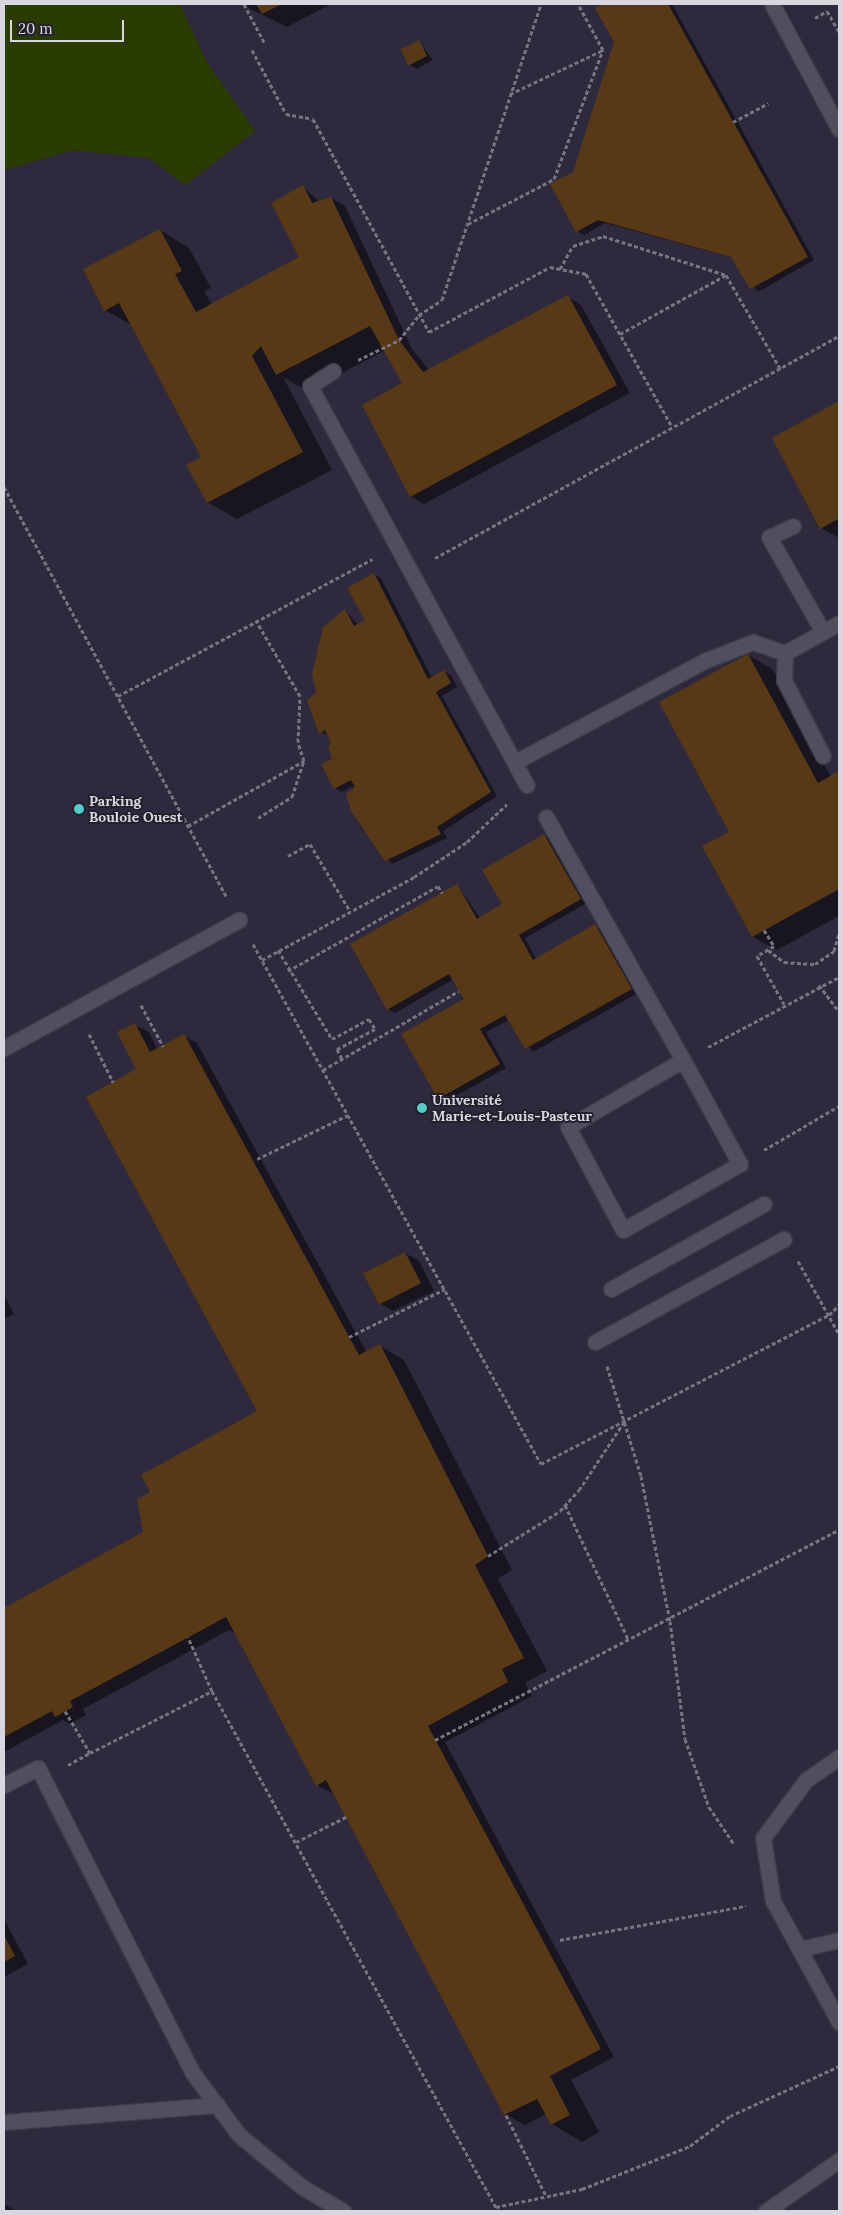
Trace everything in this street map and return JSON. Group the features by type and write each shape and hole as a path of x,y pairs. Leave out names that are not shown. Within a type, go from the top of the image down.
{"street":[{"path":"772,4 839,129"},
{"path":"333,371 310,386 527,785"},
{"path":"793,526 769,537 823,632"},
{"path":"515,762 704,661 753,642 786,653 839,623"},
{"path":"786,653 784,680 823,756"},
{"path":"546,817 683,1060 740,1164 623,1230 568,1127 683,1060"},
{"path":"4,1048 239,920"},
{"path":"611,1289 764,1204"},
{"path":"595,1342 784,1239"},
{"path":"839,1757 806,1780 763,1838 773,1901 839,2022"},
{"path":"4,1786 38,1768 192,2072 239,2135 302,2187 343,2211"},
{"path":"800,1950 839,1940"},
{"path":"4,2122 217,2105"},
{"path":"766,2211 838,2157"}],"path":[{"path":"244,4 265,44"},
{"path":"383,348 399,340 419,315 442,300 541,4"},
{"path":"578,4 604,50"},
{"path":"815,18 827,11 839,32"},
{"path":"252,50 286,114 313,119 428,332 550,267 586,274 671,425"},
{"path":"510,94 604,50"},
{"path":"467,224 554,179 604,50"},
{"path":"733,122 768,103"},
{"path":"560,269 573,246 603,236 726,275 780,368"},
{"path":"620,334 726,275"},
{"path":"410,571 671,425 839,336"},
{"path":"4,487 239,920 541,1464 829,1316 839,1305"},
{"path":"118,696 397,546"},
{"path":"257,622 300,696 298,742 304,761 292,797 258,818"},
{"path":"188,826 304,761"},
{"path":"262,960 467,842 527,785"},
{"path":"288,856 310,844 350,911"},
{"path":"288,971 438,886 442,893"},
{"path":"764,930 774,946 757,956 784,1004"},
{"path":"768,950 784,962 815,964 834,951 839,933"},
{"path":"278,950 288,971 332,1039 370,1019 375,1029 337,1049 342,1058"},
{"path":"683,1060 819,985 839,977"},
{"path":"128,981 163,1046"},
{"path":"819,985 839,1012"},
{"path":"323,1070 459,991"},
{"path":"76,1009 113,1082"},
{"path":"740,1164 839,1106"},
{"path":"257,1159 348,1114"},
{"path":"801,1265 839,1334"},
{"path":"349,1337 445,1289"},
{"path":"606,1366 641,1476 670,1621 685,1739 709,1808 740,1852"},
{"path":"488,1556 565,1505 624,1421"},
{"path":"565,1505 628,1639"},
{"path":"435,1740 628,1639 670,1621 839,1530"},
{"path":"188,1637 212,1691 498,2211"},
{"path":"65,1712 90,1754 212,1691"},
{"path":"296,1842 346,1817"},
{"path":"560,1940 773,1901"},
{"path":"496,2207 582,2189 690,2146 730,2116 839,2066"},
{"path":"506,2115 546,2196"}],"shaded area":[{"name":"Université Marie-et-Louis-Pasteur","path":"4,4 839,4 839,2211 4,2211"}],"green space":[{"path":"4,4 180,4 205,59 255,131 185,185 149,158 73,150 4,170"}],"building":[{"path":"256,4 282,4 262,14"},
{"path":"602,4 668,4 808,257 750,289 731,257 598,220 576,232 550,184 573,172 614,42 595,8"},
{"path":"419,40 427,56 408,66 400,50"},
{"path":"303,185 312,203 331,197 399,340 423,372 568,295 617,385 410,497 362,405 402,383 370,326 276,375 261,346 252,356 303,452 207,503 186,465 201,457 119,303 104,311 83,269 160,229 182,271 175,274 196,312 299,257 271,203"},
{"path":"839,401 839,518 820,529 772,438"},
{"path":"374,573 428,679 444,670 451,683 436,692 491,792 437,827 441,834 385,861 351,811 346,794 355,787 351,780 334,789 321,764 332,759 328,746 331,743 325,730 319,734 307,700 316,693 312,674 323,627 345,609 354,626 365,620 347,588"},
{"path":"748,654 818,783 839,771 839,889 752,937 702,846 729,832 659,702"},
{"path":"544,834 581,899 519,935 533,960 595,924 632,989 525,1049 505,1015 480,1029 500,1064 438,1099 401,1034 464,999 449,974 387,1010 350,944 457,884 477,919 502,904 482,870"},
{"path":"135,1023 150,1052 184,1034 359,1355 380,1344 488,1556 475,1565 524,1658 502,1669 508,1682 428,1726 601,2049 550,2076 570,2115 551,2125 537,2099 504,2115 326,1780 316,1786 226,1617 70,1701 73,1707 55,1717 52,1711 4,1737 4,1608 143,1532 137,1499 150,1492 141,1475 257,1411 86,1097 136,1069 117,1032"},
{"path":"405,1252 421,1283 379,1305 363,1273"},
{"path":"4,1935 15,1956 4,1962"}],"place":[{"name":"Parking Bouloie Ouest","path":"79,809"},
{"name":"Université Marie-et-Louis-Pasteur","path":"422,1108"}]}
